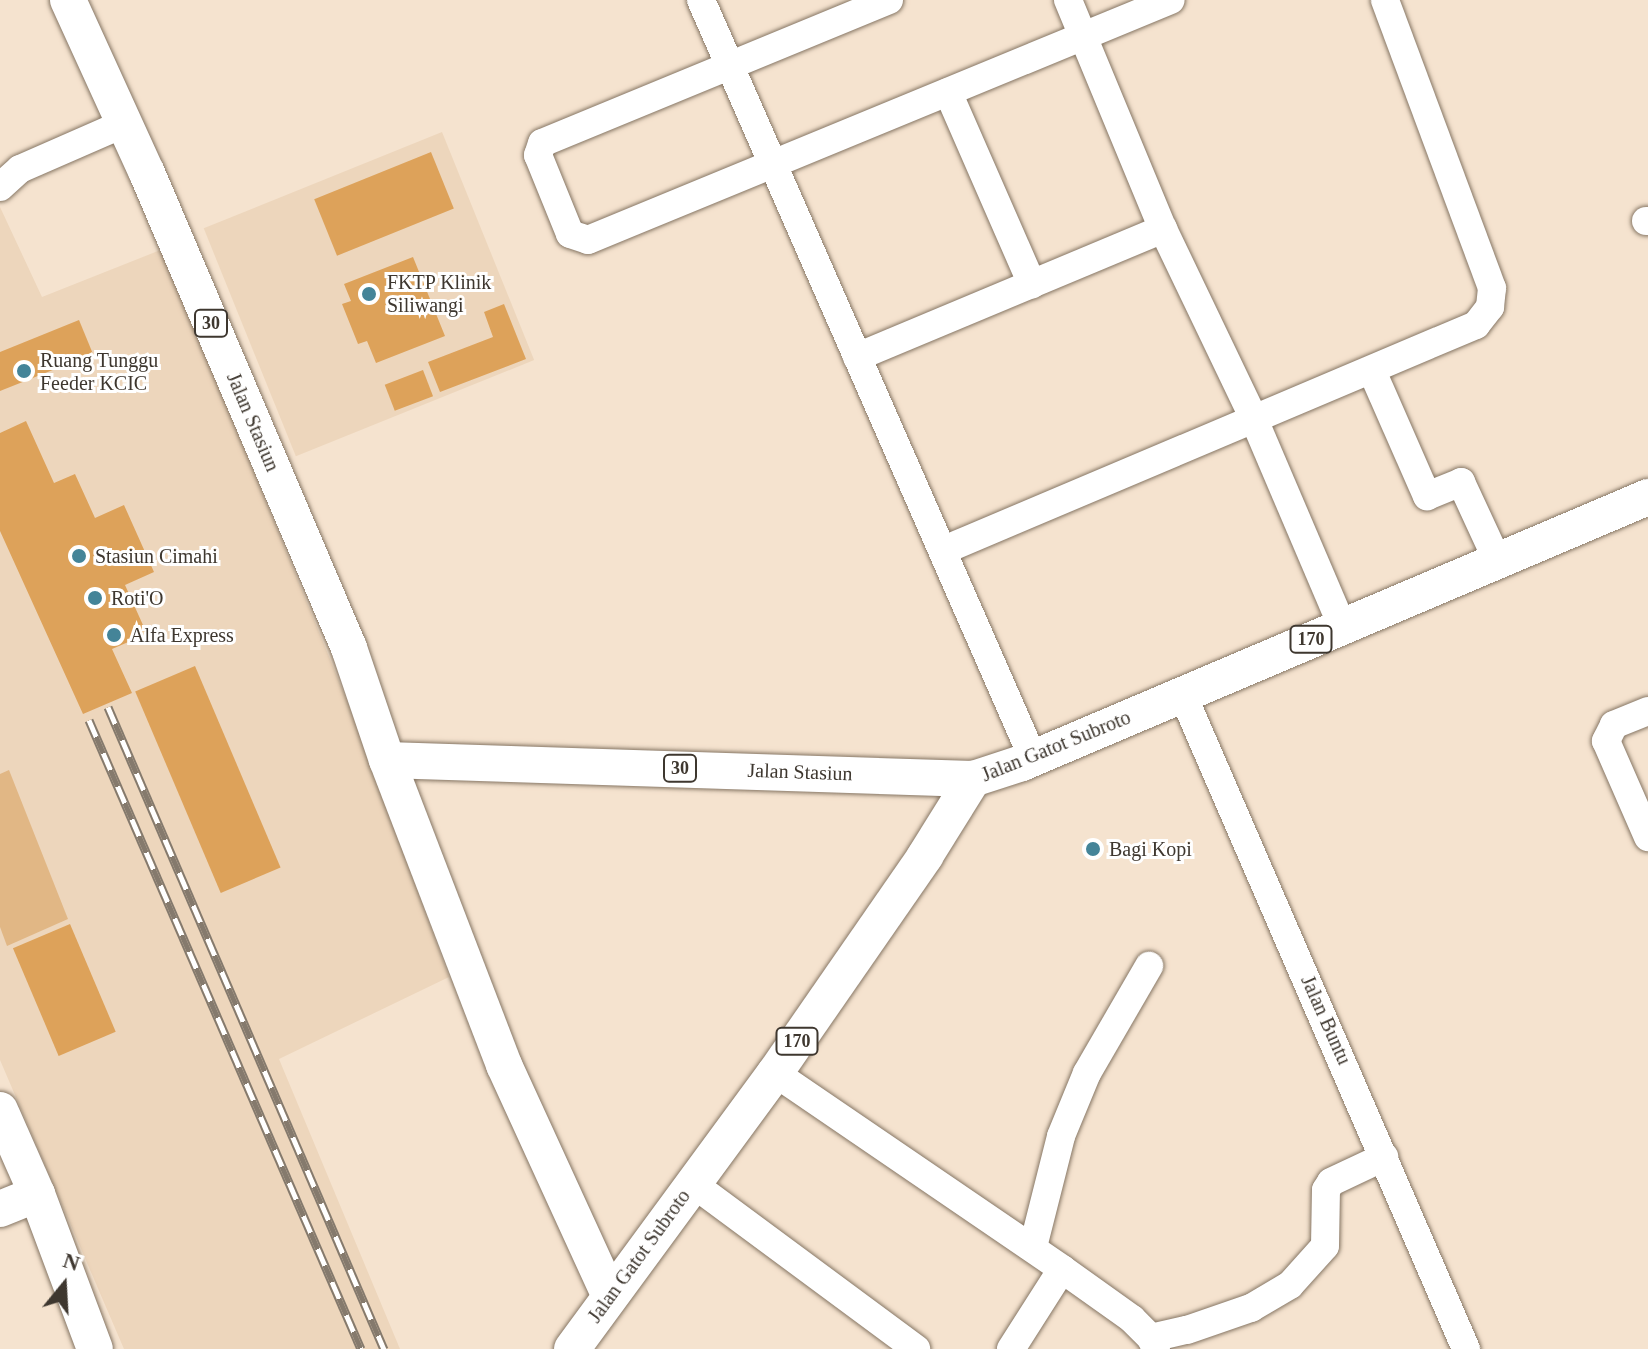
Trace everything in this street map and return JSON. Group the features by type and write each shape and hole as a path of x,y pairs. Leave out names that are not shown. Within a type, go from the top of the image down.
{"main road":[{"name":"Jalan Stasiun","path":"68,0 349,648 387,760 504,1065 610,1296"},
{"name":"Jalan Gatot Subroto","path":"572,1349 775,1073 925,856 973,779 999,773 1648,497"},
{"name":"Jalan Stasiun","path":"387,760 973,779"},
{"path":"895,775 917,792 930,814 925,856"},
{"path":"0,1110 37,1194 95,1349"},
{"path":"0,1209 37,1194"}],"street":[{"path":"701,0 771,167 944,550 1033,758"},
{"path":"889,0 729,69 542,143 538,155 570,234 588,240 1171,0"},
{"path":"1068,0 1163,229 1253,417 1342,626"},
{"path":"944,550 1476,325 1490,307 1492,288 1385,0"},
{"path":"948,92 1032,284"},
{"path":"0,187 20,169 123,124"},
{"path":"857,357 1163,229"},
{"path":"1372,371 1427,496 1461,482 1497,560"},
{"name":"Jalan Buntu","path":"1182,693 1466,1349"},
{"path":"1648,711 1614,725 1606,741 1648,837"},
{"path":"1033,1247 1061,1136 1087,1073 1149,966"},
{"path":"775,1073 1033,1247 1132,1319 1153,1343 1251,1308 1290,1285 1325,1246 1326,1190 1331,1182 1384,1157"},
{"path":"692,1183 916,1349"},
{"path":"1011,1349 1062,1269"}],"shaded area":[{"name":"FKTP Klinik Siliwangi","path":"442,132 534,360 296,456 204,228"},
{"path":"0,207 42,297 163,249 356,723 449,977 279,1059 400,1349 124,1349 0,1060"},
{"path":"9,770 68,919 7,946 0,927 0,774"}],"building":[{"path":"431,152 454,209 337,256 314,199"},
{"path":"413,257 445,336 376,363 367,341 358,344 342,304 351,301 344,284"},
{"path":"504,304 526,359 440,392 428,362 493,337 484,312"},
{"name":"Ruang Tunggu Feeder KCIC","path":"79,320 93,354 0,391 0,352"},
{"path":"423,370 433,396 395,411 385,385"},
{"name":"Stasiun Cimahi","path":"26,421 54,483 75,474 95,518 124,505 154,572 125,585 147,634 112,649 132,693 83,714 0,531 0,433"},
{"path":"195,666 281,868 221,893 135,691"},
{"path":"70,924 116,1032 59,1056 13,948"}],"railway":[{"path":"108,707 384,1349"},
{"path":"89,720 361,1349"}],"place":[{"name":"FKTP Klinik Siliwangi","path":"369,294"},
{"name":"Ruang Tunggu Feeder KCIC","path":"24,371"},
{"name":"Stasiun Cimahi","path":"79,556"},
{"name":"Roti'O","path":"95,598"},
{"name":"Alfa Express","path":"114,635"},
{"name":"Bagi Kopi","path":"1093,849"}]}
